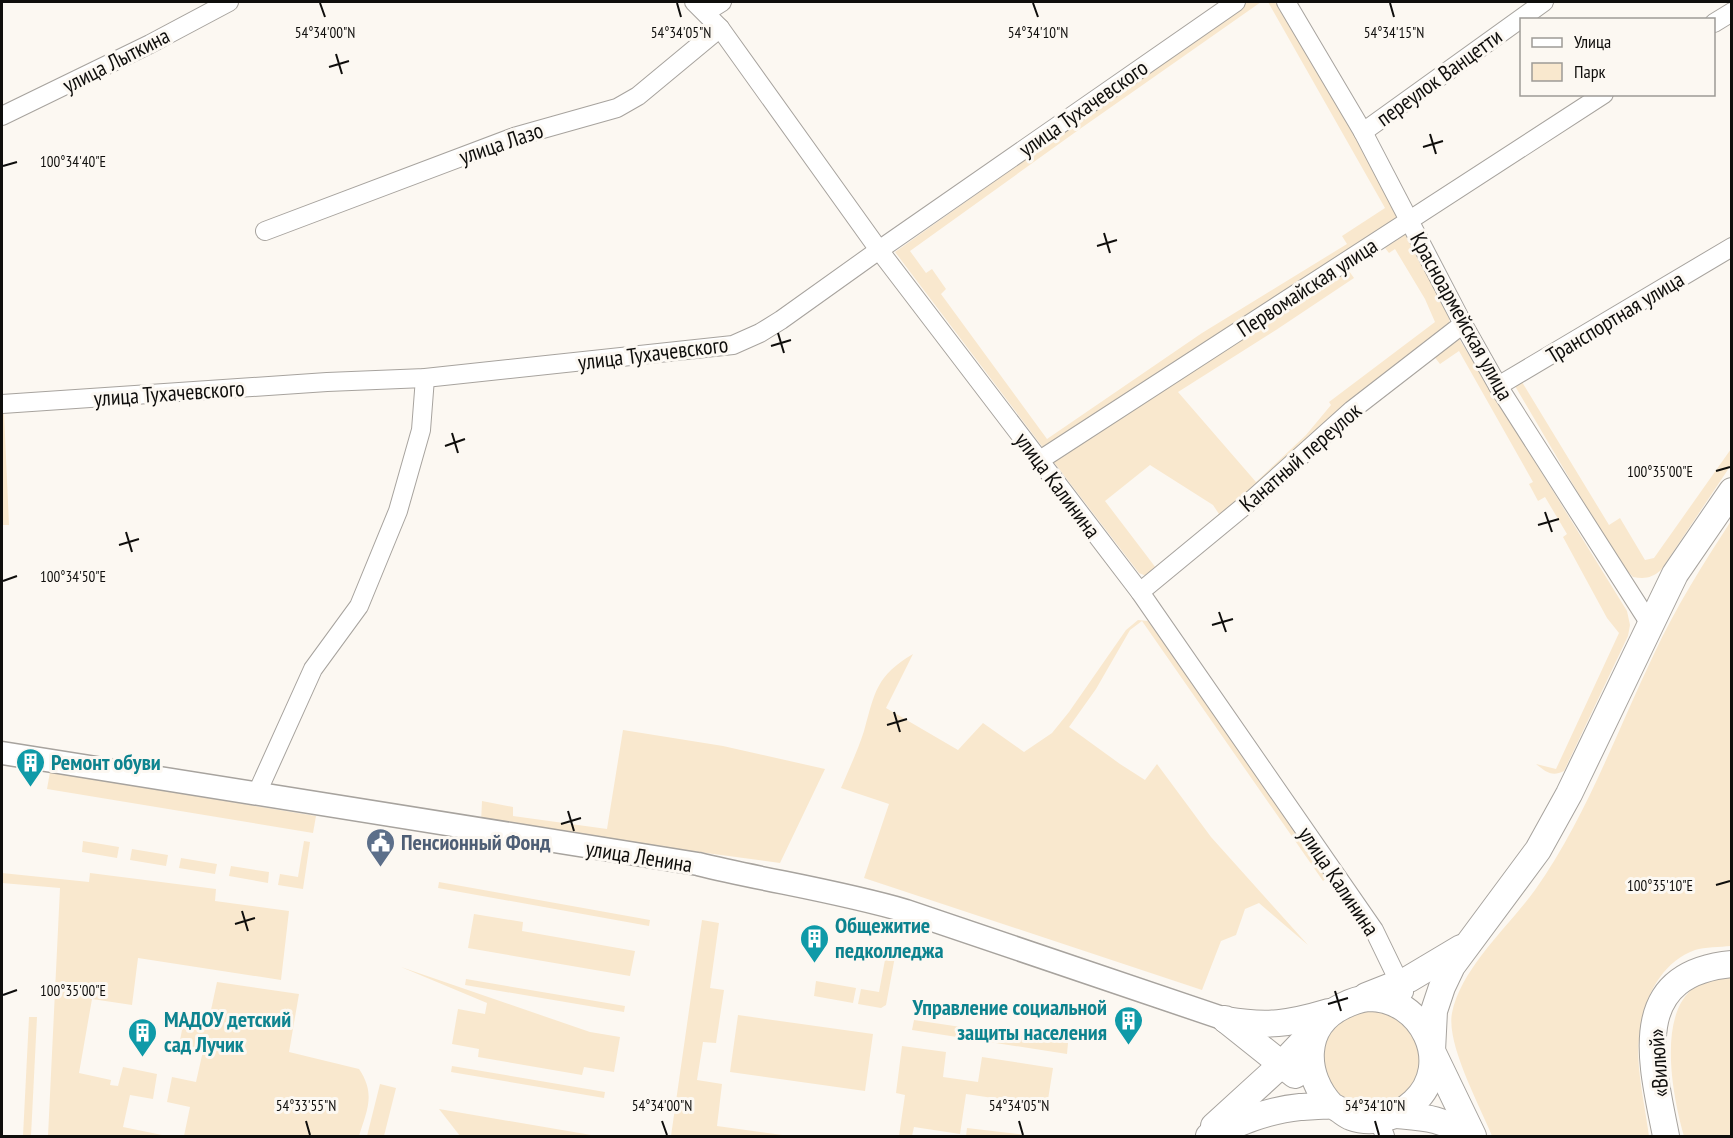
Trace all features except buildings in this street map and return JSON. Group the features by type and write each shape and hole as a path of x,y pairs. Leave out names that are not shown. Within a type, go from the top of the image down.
{"highway":[{"path":"1386,1123 1416,1100 1425,1088 1432,1066 1434,1011 1452,966 1538,850 1569,794 1675,574 1731,491"},
{"path":"1225,1019 1251,1024 1283,1024 1298,1021 1400,984 1472,942"},
{"name":"«Вилюй»","path":"1666,1137 1653,1066 1653,1026 1658,1008 1663,997 1679,981 1709,968 1731,964"},
{"path":"1328,1102 1313,1078 1310,1056 1320,1026 1344,1005 1366,998 1389,1001 1401,1006 1419,1021 1473,1137"},
{"path":"1204,1137 1344,1005"},
{"path":"1225,1019 1328,1102 1352,1117 1386,1123 1434,1120 1458,1131 1463,1137"},
{"path":"1209,1137 1245,1120 1328,1102"}],"main road":[{"name":"улица Ленина","path":"2,753 698,864 875,902 1225,1019"}],"street":[{"name":"улица Лыткина","path":"2,116 150,44 229,2"},
{"path":"700,7 722,2"},
{"name":"улица Тухачевского","path":"2,404 327,382 425,378 733,345 760,333 781,320 1236,2"},
{"name":"Красноармейская улица","path":"1286,2 1363,132 1463,324 1498,386 1650,624"},
{"name":"переулок Ванцетти","path":"1522,18 1544,2"},
{"name":"улица Калинина","path":"700,7 720,28 879,250 1140,592 1374,930 1419,1021"},
{"path":"1715,22 1731,12"},
{"name":"переулок Ванцетти","path":"1363,132 1520,19"},
{"name":"улица Лазо","path":"265,231 514,137 616,108 638,96 720,28"},
{"name":"Первомайская улица","path":"1040,460 1601,96"},
{"name":"Транспортная улица","path":"1498,386 1731,247"},
{"name":"Канатный переулок","path":"1140,592 1262,491 1352,410 1463,324"},
{"path":"257,793 313,669 359,606 398,511 421,430 425,378"}],"green space":[{"path":"1247,2 1261,2 910,251 926,273 932,269 946,289 941,294 1047,439 1202,333 1347,244 1342,236 1385,208 1268,2 1279,2 1400,216 1044,449 895,252"},
{"path":"1406,234 1450,317 1449,323 1333,415 1318,433 1157,573 1146,576 1139,573 1053,461 1349,271 1354,278 1178,392 1256,482 1306,435 1331,405 1329,402 1435,322 1425,299 1395,249 1389,253 1385,248","holes":["1150,465 1213,505 1219,514 1156,568 1105,501"]},
{"path":"1458,337 1627,611 1630,625 1628,636 1564,771 1556,774 1549,773 1536,764 1556,769 1619,633 1607,618 1563,537 1567,534 1545,497 1538,501 1529,484 1533,482 1459,351 1440,364 1433,355"},
{"path":"1522,382 1609,525 1620,518 1645,560 1654,558 1731,449 1731,465 1658,573 1648,577 1633,577 1618,561 1515,386"},
{"path":"2,413 4,413 9,525 2,525"},
{"path":"1731,521 1731,946 1699,949 1679,958 1666,969 1648,999 1638,1051 1649,1136 1492,1136 1465,1075 1454,1041 1452,1013 1457,996 1475,964 1535,890 1570,834 1662,637 1690,586"},
{"path":"1138,620 1148,621 1330,875 1323,881 1142,621 1130,630 1096,689 1069,727 1145,780 1157,764 1211,837 1308,945 1259,903 1245,909 1236,935 1221,941 1202,990 864,878 889,804 841,788 862,738 875,695 891,670 913,654 886,708 958,750 983,723 1024,752 1052,733 1126,630"},
{"path":"623,730 723,746 825,769 780,863 481,823 482,801 513,807 513,816 607,829"},
{"path":"50,772 316,816 313,833 47,789"},
{"path":"83,841 119,847 117,858 82,852"},
{"path":"304,841 310,842 303,889 278,885 280,874 298,877"},
{"path":"132,849 168,855 166,866 130,860"},
{"path":"181,858 217,864 215,874 179,868"},
{"path":"231,866 269,872 268,883 229,876"},
{"path":"2,873 89,882 90,873 216,889 215,901 289,911 281,980 138,958 132,1005 92,999 79,1073 111,1080 110,1085 118,1086 123,1067 157,1074 153,1099 130,1095 123,1127 167,1136 48,1136 60,888 2,883"},
{"path":"439,882 650,920 649,926 438,888"},
{"path":"474,914 523,922 522,931 635,951 630,976 468,948"},
{"path":"702,920 719,923 710,988 724,990 716,1043 703,1042 697,1080 722,1084 717,1126 790,1136 671,1136"},
{"path":"887,949 896,951 886,1005 881,1008 858,1004 861,989 879,992"},
{"path":"401,967 590,1032 620,1037 614,1072 584,1067 582,1075 478,1057 479,1049 452,1044 458,1009 485,1014 487,1003"},
{"path":"1731,976 1731,1136 1684,1136 1672,1079 1672,1035 1676,1015 1684,999 1696,986"},
{"path":"466,979 625,1006 624,1012 465,985"},
{"path":"816,981 856,988 853,1003 814,996"},
{"path":"217,982 299,994 289,1052 359,1069 369,1094 359,1136 184,1136 190,1107 167,1102 172,1077 196,1082 203,1051 179,1046 184,1019 208,1024"},
{"path":"1361,1010 1381,1010 1406,1024 1417,1040 1420,1059 1417,1078 1406,1094 1381,1108 1361,1108 1344,1100 1330,1086 1322,1069 1322,1049 1330,1032 1344,1018"},
{"path":"738,1015 873,1034 865,1091 730,1072"},
{"path":"29,1017 37,1017 31,1136 23,1136"},
{"path":"914,1020 1068,1043 1067,1054 912,1030"},
{"path":"902,1046 946,1052 943,1077 978,1082 982,1057 1053,1068 1047,1106 966,1094 960,1134 914,1127 912,1136 899,1136 905,1095 896,1093"},
{"path":"452,1066 605,1092 604,1098 451,1072"},
{"path":"380,1084 396,1088 384,1136 367,1136"},
{"path":"439,1109 597,1136 460,1136"},
{"path":"967,1128 1034,1136 966,1136"}],"place":[{"name":"Ремонт обуви","path":"30,788"},
{"name":"Пенсионный Фонд","path":"380,868"},
{"name":"Общежитие педколледжа","path":"814,964"},
{"name":"Управление социальной защиты населения","path":"1128,1046"},
{"name":"МАДОУ детский сад Лучик","path":"143,1058"}]}
